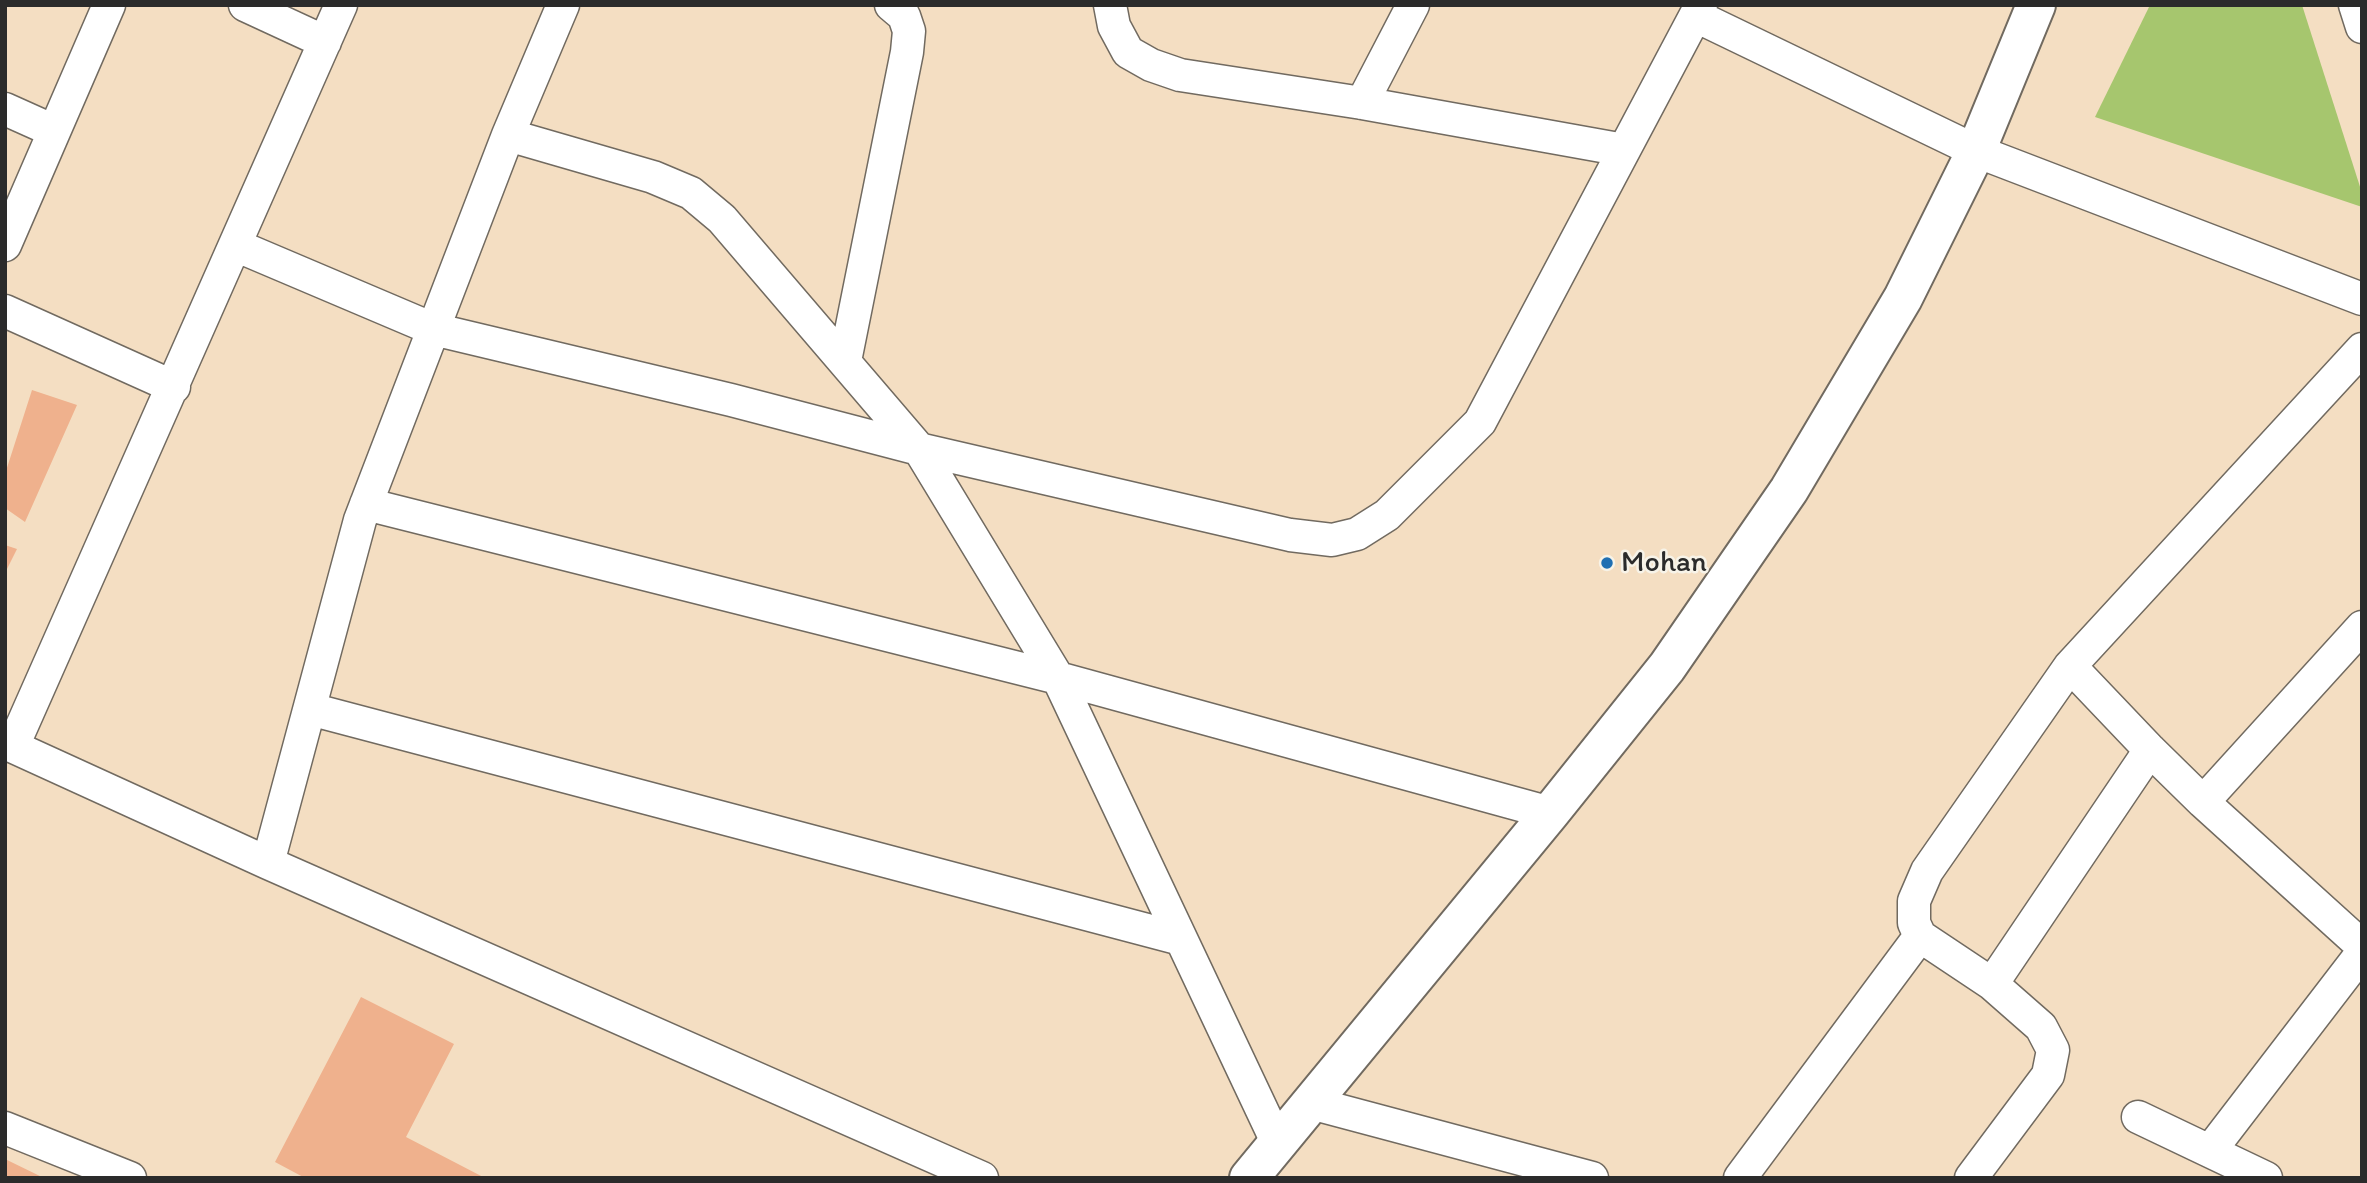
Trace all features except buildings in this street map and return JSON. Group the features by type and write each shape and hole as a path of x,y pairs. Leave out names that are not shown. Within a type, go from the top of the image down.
{"street":[{"path":"5,245 108,5"},
{"path":"245,5 325,42"},
{"path":"341,5 174,387 9,745 268,863 982,1178"},
{"path":"268,863 366,504 508,135 563,5"},
{"path":"845,361 907,52 909,31 904,16 891,5"},
{"path":"1111,5 1114,26 1128,52 1151,65 1180,75 1362,103 1625,150"},
{"path":"1362,103 1413,5"},
{"path":"1250,1178 1667,667 1789,490 1903,298 1976,151 2036,5"},
{"path":"2355,5 2362,27"},
{"path":"235,245 433,329 731,400 919,449 1290,535 1332,540 1357,534 1387,515 1480,422 1698,11 1976,151 2362,299"},
{"path":"5,109 54,131"},
{"path":"508,135 653,177 691,193 722,219 919,449 1058,678 1278,1144"},
{"path":"5,312 174,387"},
{"path":"1970,1178 2048,1074 2053,1050 2041,1027 1992,984 1920,936 1914,923 1914,901 1927,871 2070,666 2362,349"},
{"path":"366,504 1058,678 1550,813"},
{"path":"2203,802 2362,627"},
{"path":"2070,666 2203,802 2362,946"},
{"path":"310,709 1181,939"},
{"path":"1992,984 2150,750"},
{"path":"1740,1178 1920,936"},
{"path":"2210,1150 2362,953"},
{"path":"1311,1104 1592,1178"},
{"path":"2138,1117 2266,1178"},
{"path":"5,1128 130,1178"}],"green space":[{"path":"2150,5 2302,5 2362,193 2362,207 2095,117"}],"place":[{"name":"Mohan","path":"1607,563"}]}
